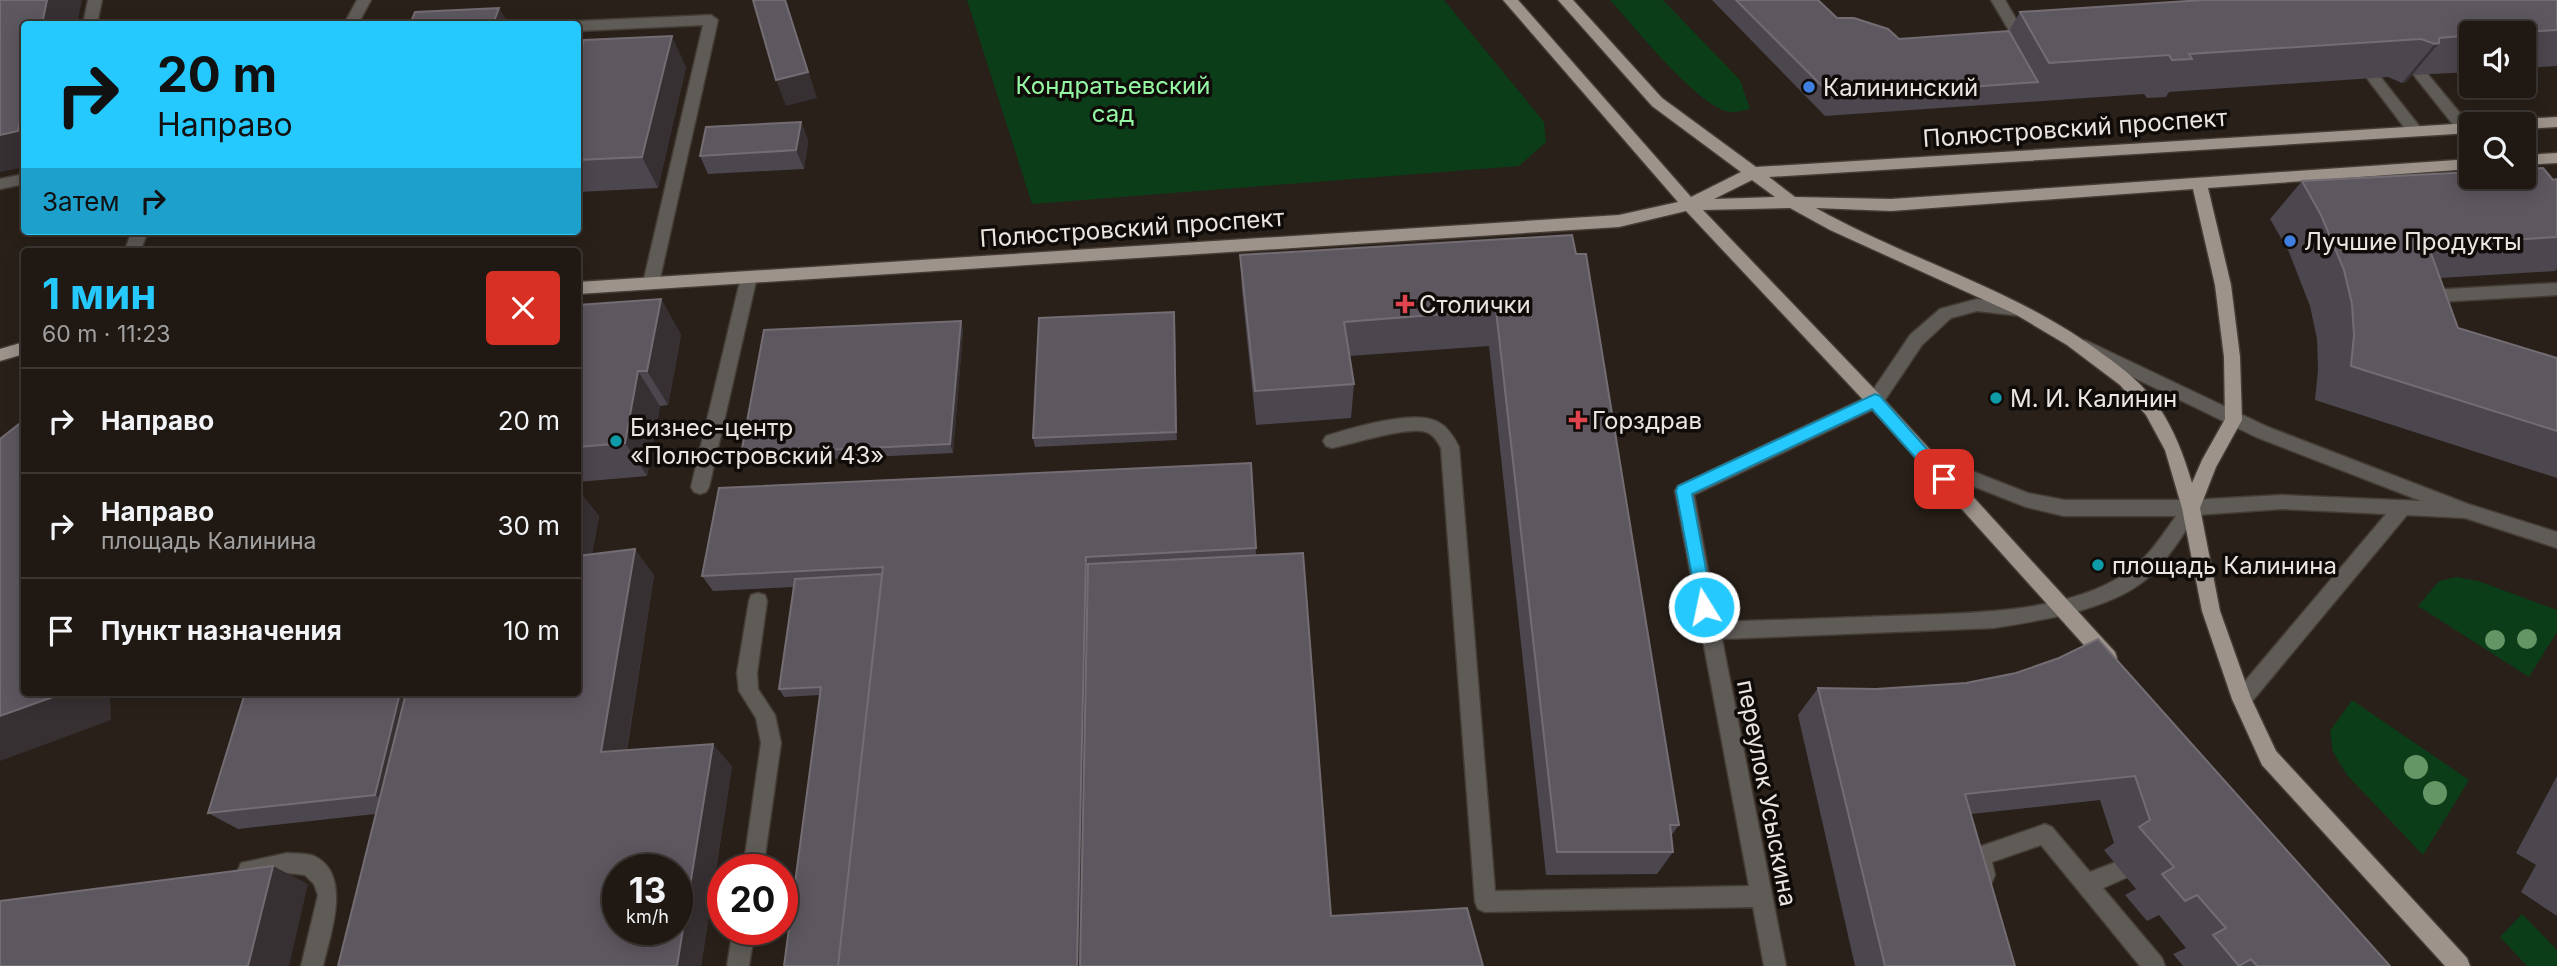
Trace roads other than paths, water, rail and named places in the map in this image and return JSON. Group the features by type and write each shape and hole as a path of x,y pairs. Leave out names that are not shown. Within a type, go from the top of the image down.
{"main road":[{"path":"1510,0 1689,205 1875,401 2117,667"},
{"path":"1565,0 1657,102 1792,202 1835,226 2021,310 2073,340 2126,380 2152,410 2173,450 2192,508 2211,611 2242,699 2269,758 2459,966"},
{"path":"2536,123 2557,122"},
{"name":"Полюстровский проспект","path":"1689,205 1752,173 2459,128"},
{"path":"2536,159 2557,158"},
{"name":"Полюстровский проспект","path":"581,288 1619,221 1689,205 1792,202 1891,205 2459,165"},
{"path":"2192,508 2208,465 2234,419 2232,357 2223,285 2199,183"},
{"path":"0,355 21,349"}],"street":[{"path":"91,21 95,0"},
{"path":"353,21 364,0"},
{"path":"1998,0 2016,31 2044,30"},
{"path":"581,26 711,20 651,283"},
{"path":"2421,75 2459,119"},
{"path":"2374,78 2415,131"},
{"path":"0,184 21,180"},
{"path":"700,487 749,277"},
{"path":"2438,319 2429,296 2557,289"},
{"path":"1875,401 1916,340 1946,313 1977,305 2021,310"},
{"path":"2073,340 2234,419 2465,510 2557,540"},
{"name":"переулок Усыскина","path":"1775,966 1684,491 1875,401"},
{"path":"1332,441 1412,423 1430,426 1442,434 1450,446 1485,902 1761,896"},
{"path":"1927,461 2026,500 2064,508 2192,508 2282,502 2465,510"},
{"path":"2242,699 2404,506"},
{"path":"1709,631 1994,620 2060,606 2113,590 2141,572 2192,508"},
{"path":"754,854 771,743 765,715 749,691 747,673 758,601"},
{"path":"1990,893 1980,856 2045,834 2154,966"},
{"path":"232,873 286,863 310,865 322,878 328,895 312,966"},
{"path":"2087,884 2121,870"},
{"path":"738,966 741,945"}],"place":[{"name":"Калининский","path":"1809,87"},
{"name":"Лучшие Продукты","path":"2290,241"},
{"name":"Столички","path":"1405,304"},
{"name":"М. И. Калинин","path":"1996,398"},
{"name":"Горздрав","path":"1578,420"},
{"name":"Бизнес-центр «Полюстровский 43»","path":"616,441"},
{"name":"площадь Калинина","path":"2098,565"}],"park label":[{"name":"Кондратьевский сад","path":"1113,99"}]}
